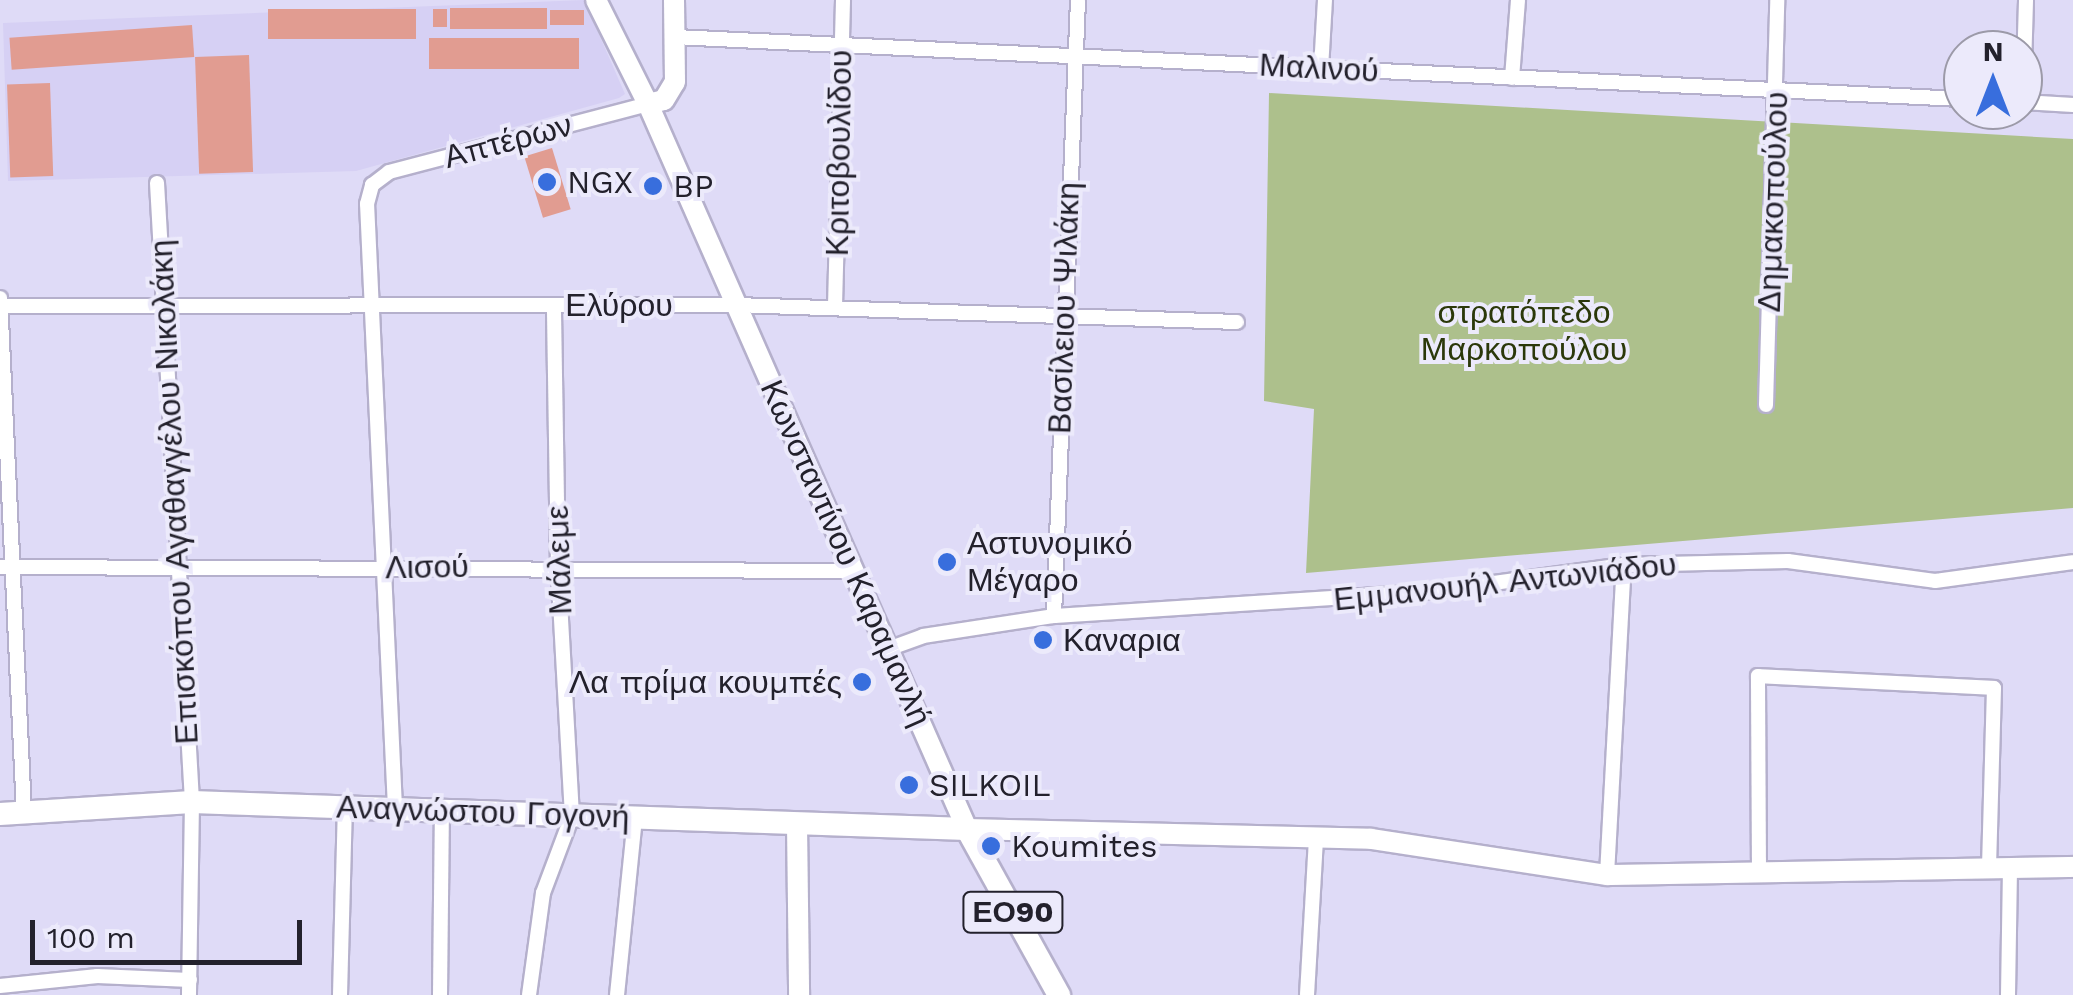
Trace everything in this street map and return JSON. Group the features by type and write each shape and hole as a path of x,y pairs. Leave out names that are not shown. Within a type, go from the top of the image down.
{"main road":[{"name":"Αναγνώστου Γογονή","path":"12,813 192,802 967,829"},
{"name":"Κωνσταντίνου Καραμανλή","path":"967,829 1050,993"}],"street":[{"name":"ΕΟ90","path":"596,0 648,104"},
{"path":"648,104 671,92 674,0"},
{"name":"Κριτοβουλίδου","path":"835,306 843,0"},
{"name":"Βασίλειου Ψιλάκη","path":"1054,616 1062,318 1078,0"},
{"path":"1322,68 1326,0"},
{"path":"1512,78 1518,0"},
{"name":"Δημακοπούλου","path":"1766,405 1778,90 1777,0"},
{"path":"2025,30 2026,0"},
{"name":"Μαλινού","path":"675,37 1943,98"},
{"path":"2043,103 2073,105"},
{"name":"Απτέρων","path":"373,306 367,204 372,185 389,172 648,104"},
{"name":"Κωνσταντίνου Καραμανλή","path":"648,104 967,829"},
{"name":"Επισκόπου Αγαθαγγέλου Νικολάκη","path":"157,183 192,802 190,987"},
{"path":"0,303 12,813"},
{"name":"Ελύρου","path":"0,303 835,306 1237,322"},
{"name":"Μάλεμε","path":"554,304 558,566 572,816"},
{"path":"373,306 381,568 395,808"},
{"name":"Εμμανουήλ Αντωνιάδου","path":"888,649 922,636 1054,616 1436,591 1624,564 1788,561 1935,581 2073,562"},
{"path":"1607,875 1624,564"},
{"name":"Λισού","path":"6,567 558,566 854,571"},
{"path":"1759,874 1758,676 1994,688 1988,868"},
{"path":"340,995 345,806"},
{"path":"440,995 442,810"},
{"path":"529,995 542,892 572,816"},
{"path":"618,995 635,818"},
{"path":"796,823 799,995"},
{"path":"967,829 1371,838 1607,875 2073,868"},
{"path":"1307,995 1316,837"},
{"path":"2008,995 2010,868"},
{"path":"0,986 97,976 190,987"}],"shaded area":[{"path":"584,0 625,94 619,98 356,171 8,181 3,23"}],"green space":[{"name":"στρατόπεδο Μαρκοπούλου","path":"1269,93 2073,139 2073,508 1306,573 1314,409 1264,401"}],"building":[{"path":"450,8 547,8 547,29 450,29"},
{"path":"268,9 416,9 416,39 268,39"},
{"path":"433,9 447,9 447,27 433,27"},
{"path":"550,10 584,10 584,25 550,25"},
{"path":"192,25 194,57 12,70 9,38"},
{"path":"429,38 579,38 579,69 429,69"},
{"path":"249,55 253,172 199,174 195,57"},
{"path":"50,83 53,176 10,177 7,85"},
{"name":"NGX","path":"552,148 571,209 543,218 524,156"}],"place":[{"name":"NGX","path":"547,182"},
{"name":"BP","path":"653,186"},
{"name":"Αστυνομικό Μέγαρο","path":"947,562"},
{"name":"Καναρια","path":"1043,640"},
{"name":"Λα πρίμα κουμπές","path":"862,682"},
{"name":"SILKOIL","path":"909,785"},
{"name":"Koumites","path":"991,846"}]}
